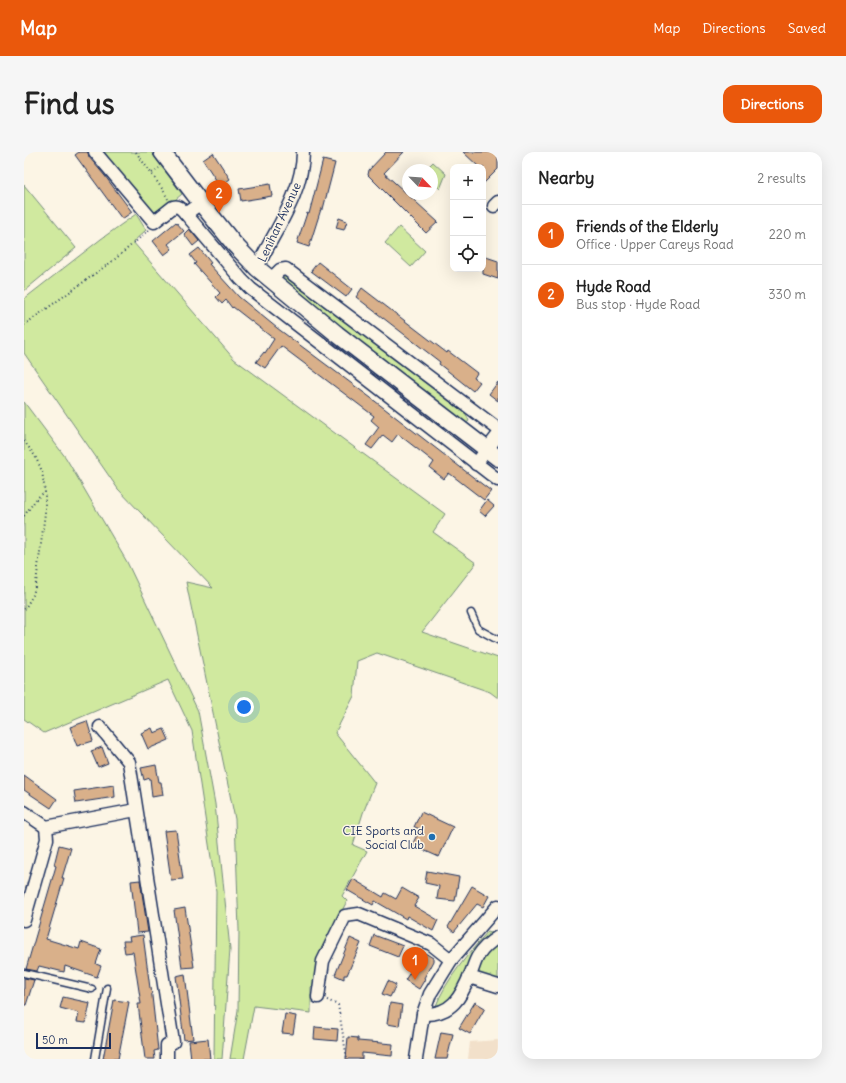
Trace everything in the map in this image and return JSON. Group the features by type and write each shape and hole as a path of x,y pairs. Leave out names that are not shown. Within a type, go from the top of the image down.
{"street":[{"path":"96,152 154,222 173,207 180,207 251,289 498,480"},
{"name":"Lenihan Avenue","path":"257,268 293,197 300,178 303,152"},
{"path":"162,158 234,244 257,268 336,334 492,453"},
{"path":"186,214 201,203"},
{"path":"275,275 280,270 286,270 498,429"},
{"path":"476,464 492,453 498,435"},
{"path":"100,727 129,762 173,1042 167,1045 167,1059"},
{"path":"24,812 46,827 136,810"},
{"path":"24,920 47,839 46,827"},
{"path":"416,1059 423,1014 430,994 451,960 498,906"},
{"path":"318,997 323,961 345,916 359,914 431,944 451,960"},
{"path":"423,1014 432,1014 444,1011 455,1003 478,957 491,942 498,937"},
{"path":"469,977 498,986"}],"lane":[{"path":"471,614 478,629 498,640"},
{"path":"24,973 92,988"},
{"path":"95,1059 107,988"}],"path":[{"path":"136,152 152,173 173,207"},
{"path":"152,173 162,158"},
{"path":"24,325 114,260 151,228 154,222"},
{"path":"24,441 35,456 42,471 45,492 45,513 36,583 33,595 24,610"},
{"path":"24,516 37,498 45,492"},
{"path":"318,997 338,1005 347,1059"}],"shaded area":[{"path":"498,1040 498,1059 468,1059 470,1042"}],"green space":[{"path":"104,152 151,152 182,194 169,205 152,213 144,206"},
{"path":"438,167 446,174 440,189 438,187"},
{"path":"24,185 76,248 24,291"},
{"path":"136,214 146,230 133,242 234,359 445,514 433,532 476,563 422,632 498,658 498,698 490,692 377,653 357,661 354,696 335,733 375,783 363,813 353,845 367,851 342,896 347,901 322,950 316,983 311,987 311,1013 254,1006 244,1059 230,1059 238,1010 239,930 235,819 186,582 213,588 118,489 24,353 24,299 101,239"},
{"path":"399,227 425,251 411,267 385,243"},
{"path":"284,276 466,414 469,421 465,424 351,336 282,278"},
{"path":"24,402 66,458 127,562 198,711 215,804 230,949 222,1059 214,1059 216,891 192,731 168,680 44,733 24,719"},
{"path":"488,931 493,933 475,954 455,994 446,1004 435,1008 451,977"},
{"path":"498,940 498,980 478,974 478,970 488,951"}],"building":[{"path":"79,152 88,152 89,157 132,212 122,219 75,155"},
{"path":"386,152 404,152 384,173 402,189 402,200 414,200 438,222 426,233 368,175 369,170"},
{"path":"463,152 498,152 498,169 486,181 486,164 476,164"},
{"path":"213,153 230,179 220,186 203,160"},
{"path":"323,160 335,163 323,209 321,209 309,247 297,243 307,213 309,214"},
{"path":"270,184 272,196 241,201 239,189"},
{"path":"339,218 347,221 344,230 336,228"},
{"path":"176,222 184,231 168,244 172,249 164,255 153,241"},
{"path":"189,229 199,241 193,246 184,234"},
{"path":"199,248 211,263 209,264 239,297 277,328 371,398 491,491 484,500 449,473 444,479 430,468 434,462 398,434 392,442 383,435 372,449 366,445 379,427 371,420 374,416 281,346 265,368 256,362 264,352 265,353 274,339 233,307 232,308 226,300 222,304 216,297 220,293 194,264 196,263 190,255"},
{"path":"486,257 498,261 498,279 483,274 483,272 486,272"},
{"path":"318,262 352,289 346,297 311,271"},
{"path":"362,288 447,353 448,351 477,373 474,378 480,382 473,391 439,364 440,362 356,297"},
{"path":"498,382 498,401 489,394"},
{"path":"487,500 494,506 485,516 479,511"},
{"path":"87,721 93,741 77,746 70,727"},
{"path":"152,728 154,733 164,729 169,740 148,749 141,733"},
{"path":"102,747 108,763 98,767 91,751"},
{"path":"156,765 163,795 152,797 150,778 144,780 141,768"},
{"path":"24,775 57,799 51,808 24,790"},
{"path":"114,785 115,797 76,803 74,791"},
{"name":"CIE Sports and Social Club","path":"421,812 453,827 439,857 412,845 420,829 414,827"},
{"path":"176,830 183,879 171,880 164,831"},
{"path":"59,845 71,848 46,939 79,949 81,942 101,949 96,964 101,966 97,977 65,966 64,972 39,966 37,971 26,969 56,866 54,865"},
{"path":"427,871 459,877 455,901 437,899 439,886 425,883"},
{"path":"353,879 383,897 385,893 396,899 402,888 419,898 414,906 438,920 433,931 407,916 406,919 375,901 373,905 347,890"},
{"path":"140,880 148,932 137,933 131,881"},
{"path":"472,886 489,896 483,907 477,904 454,932 448,927"},
{"path":"185,908 194,967 182,968 174,910"},
{"path":"143,935 150,988 151,987 158,1050 154,1051 155,1059 145,1059 138,1004 141,1004 133,952 125,953 123,941 130,941 129,937"},
{"path":"374,935 403,946 398,957 370,946"},
{"path":"350,938 361,943 347,975 344,975 344,979 335,975"},
{"path":"425,953 433,958 433,961 419,989 405,980 411,971 413,972"},
{"path":"185,974 193,1039 184,1040 176,976"},
{"path":"24,978 34,980 26,1005 24,1005"},
{"path":"388,981 396,985 390,997 382,994"},
{"path":"63,997 90,1003 86,1023 77,1022 79,1013 60,1008"},
{"path":"114,1000 129,1002 118,1059 103,1059"},
{"path":"475,1002 485,1008 470,1034 459,1028"},
{"path":"390,1003 402,1005 399,1026 387,1024"},
{"path":"285,1014 296,1016 293,1034 282,1033"},
{"path":"315,1027 338,1029 337,1041 314,1039"},
{"path":"441,1032 453,1034 447,1059 435,1059"},
{"path":"348,1037 358,1038 358,1041 393,1044 392,1056 362,1053 362,1059 346,1059"},
{"path":"208,1039 210,1059 191,1059 189,1041"}],"place":[{"name":"Hyde Road","path":"219,213"},
{"name":"CIE Sports and Social Club","path":"432,837"},
{"name":"Friends of the Elderly","path":"415,980"}]}
